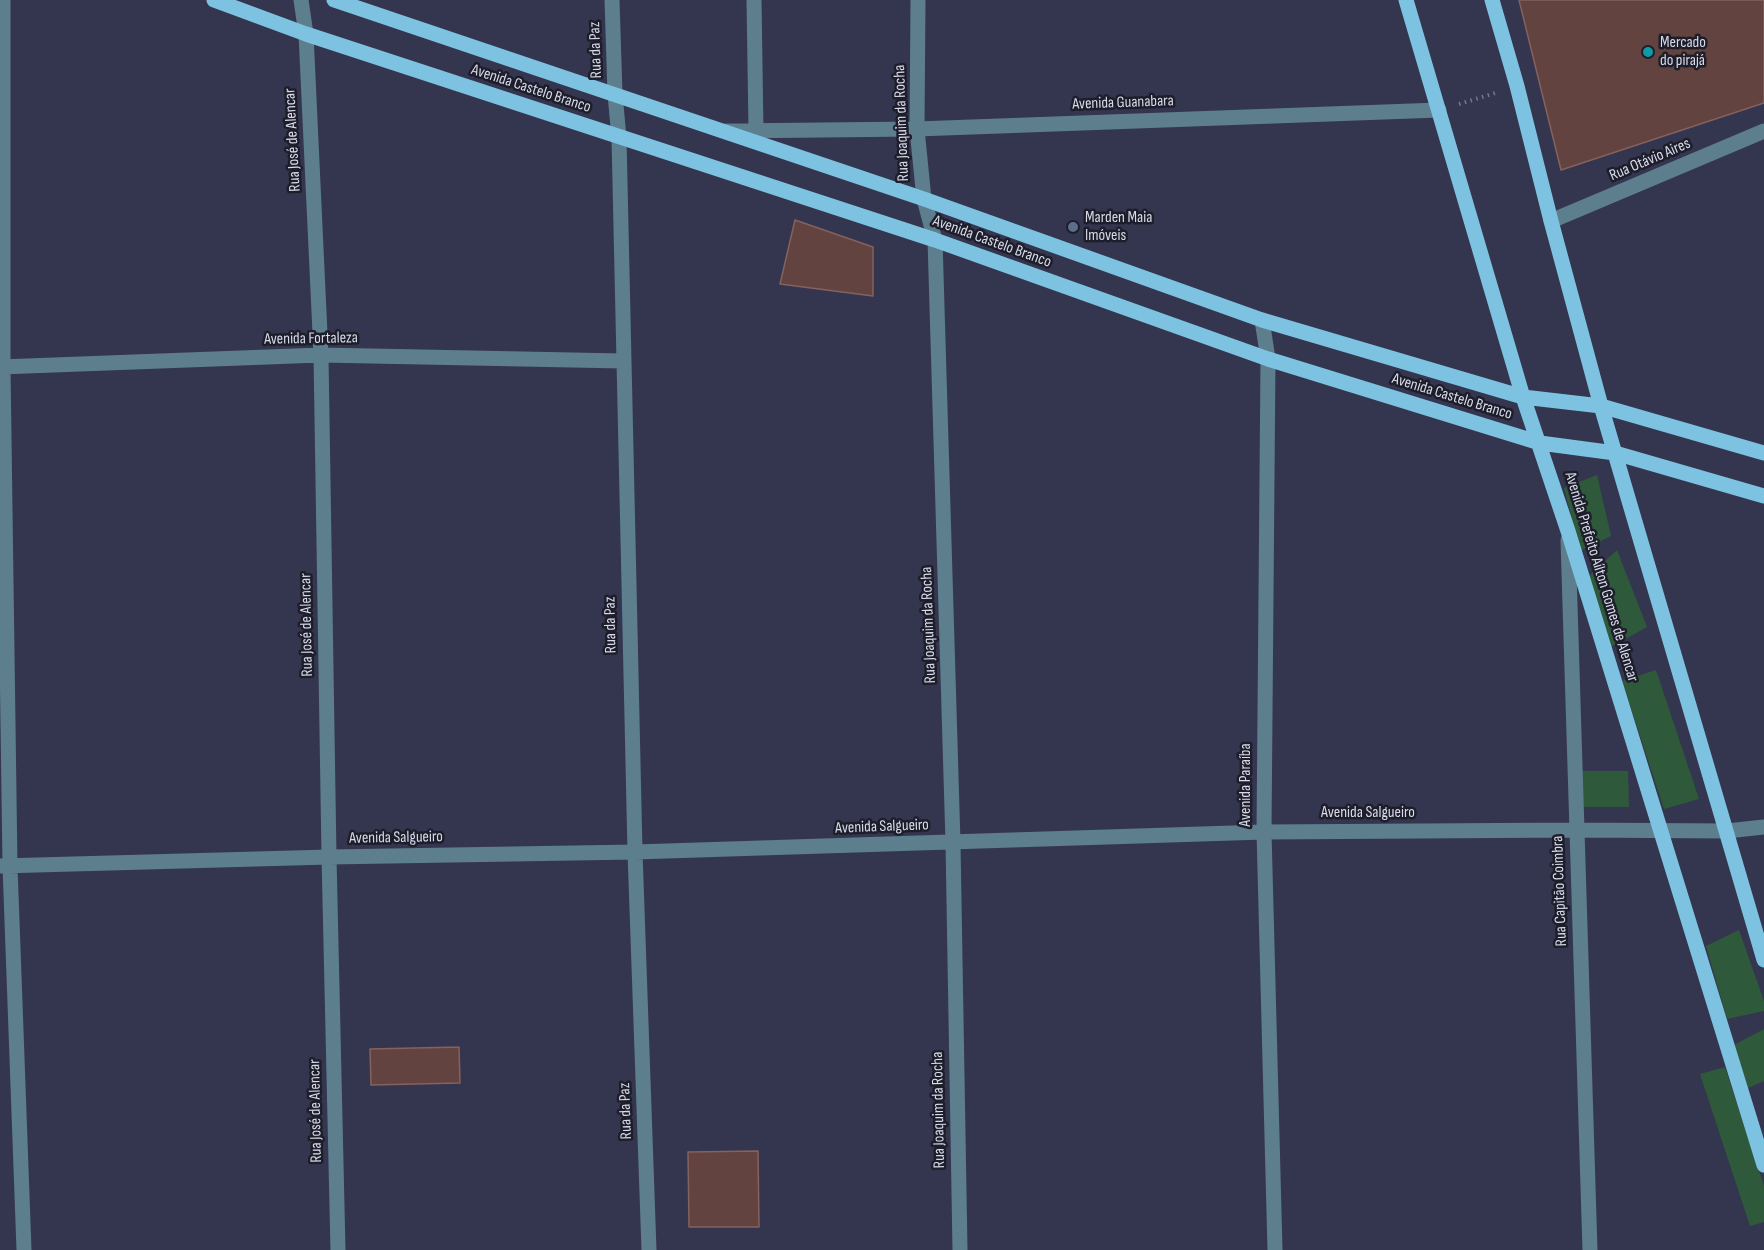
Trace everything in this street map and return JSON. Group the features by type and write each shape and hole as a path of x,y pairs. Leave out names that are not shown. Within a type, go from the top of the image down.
{"main road":[{"name":"Avenida Castelo Branco","path":"214,0 306,34 935,240 1268,359 1540,443 1616,453 1764,496"},
{"name":"Avenida Castelo Branco","path":"334,0 924,199 1262,320 1523,397 1601,406 1764,453"},
{"name":"Avenida Prefeito Aílton Gomes de Alencar","path":"1406,0 1523,397 1568,531 1764,1165"},
{"path":"1492,0 1517,86 1601,406 1764,960"}],"street":[{"path":"3,0 1,367 5,866 24,1250"},
{"name":"Rua José de Alencar","path":"301,0 306,34 321,355 328,857 338,1250"},
{"name":"Rua da Paz","path":"612,0 619,138 634,852 649,1250"},
{"path":"754,0 756,131"},
{"name":"Rua Joaquim da Rocha","path":"918,0 917,129 924,199 935,240 953,843 960,1250"},
{"name":"Avenida Guanabara","path":"726,131 917,129 1438,110"},
{"name":"Rua Otávio Aires","path":"1551,221 1764,131"},
{"name":"Avenida Paraíba","path":"1262,320 1268,359 1264,832 1275,1250"},
{"name":"Avenida Fortaleza","path":"1,367 321,355 623,361"},
{"name":"Rua Capitão Coimbra","path":"1568,531 1590,1250"},
{"name":"Avenida Salgueiro","path":"5,866 328,857 634,852 1264,832 1727,831 1764,827"}],"path":[{"path":"1438,110 1517,86"}],"green space":[{"path":"1597,475 1611,536 1580,551 1564,488"},
{"path":"1617,550 1647,627 1609,648 1589,576"},
{"path":"1656,670 1699,799 1664,809 1622,681"},
{"path":"1582,771 1628,771 1629,807 1581,807"},
{"path":"1739,930 1764,1001 1764,1011 1727,1019 1706,946"},
{"path":"1764,1029 1764,1081 1748,1088 1734,1045"},
{"path":"1725,1067 1764,1186 1764,1222 1750,1226 1700,1074"}],"building":[{"name":"Mercado do pirajá","path":"1519,0 1764,0 1764,103 1561,170"},
{"path":"795,220 873,247 873,296 780,284"},
{"path":"459,1047 460,1083 371,1085 370,1049"},
{"path":"758,1151 759,1227 689,1227 688,1152"}],"place":[{"name":"Mercado do pirajá","path":"1648,52"},
{"name":"Marden Maia Imóveis","path":"1073,227"}]}
